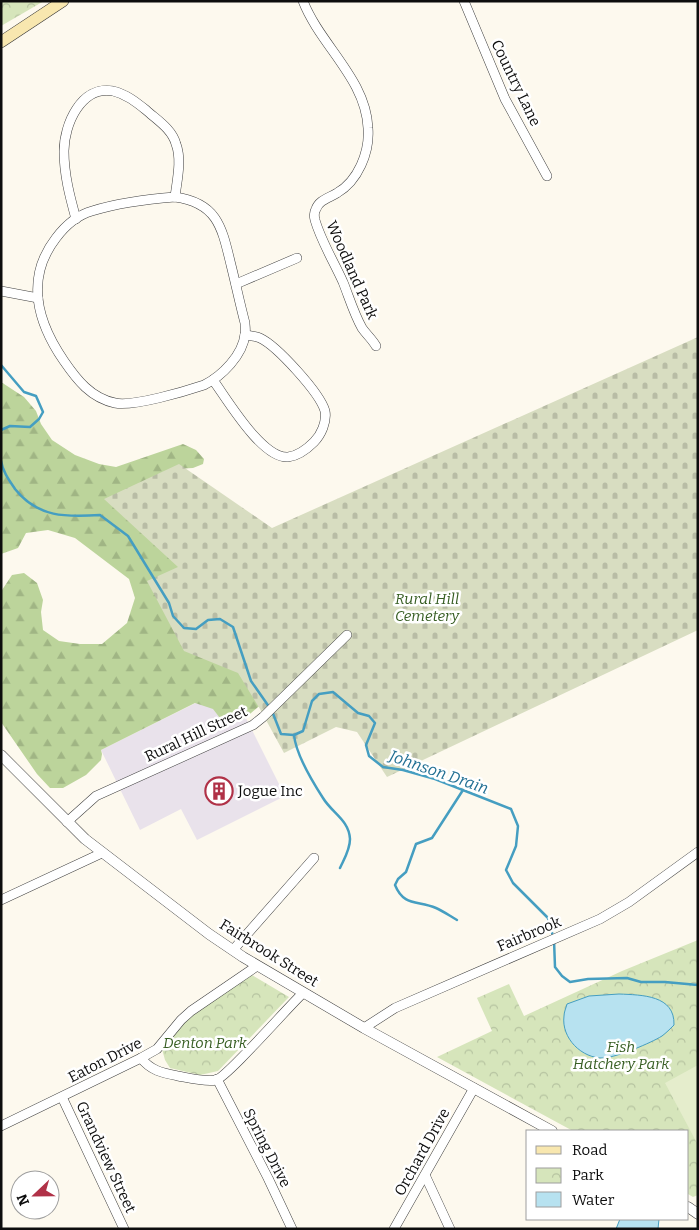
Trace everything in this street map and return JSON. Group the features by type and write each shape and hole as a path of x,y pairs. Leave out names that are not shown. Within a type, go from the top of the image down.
{"main road":[{"path":"1,42 63,1"}],"street":[{"name":"Woodland Park","path":"303,1 315,26 352,80 360,95 365,111 368,139 360,166 346,187 319,203 314,216 320,234 362,329 376,346"},
{"name":"Country Lane","path":"464,1 505,99 547,176"},
{"path":"76,219 66,176 65,139 70,121 81,103 89,96 100,92 114,91 129,97 164,125 171,133 177,146 178,166 175,197"},
{"path":"175,197 198,203 210,211 217,220 224,234 245,322 245,335 238,353 214,380 196,387 132,404 118,404 101,399 84,386 60,355 44,322 38,298 37,275 44,255 58,235 76,219 92,211 127,203 175,197"},
{"path":"236,284 298,258"},
{"path":"1,291 38,298"},
{"path":"214,380 255,438 272,452 286,457 296,455 311,446 322,432 325,412 319,399 291,364 273,346 259,337 245,335"},
{"name":"Rural Hill Street","path":"67,822 96,796 253,725 264,718 347,635"},
{"name":"Fairbrook Street","path":"1,755 67,822 102,853 232,950 364,1028 550,1130"},
{"name":"Fairbrook","path":"364,1028 395,1008 600,919 629,902 698,852"},
{"path":"1,900 102,853"},
{"path":"232,950 314,858"},
{"name":"Eaton Drive","path":"1,1126 157,1049 191,1011 257,966"},
{"path":"141,1058 153,1070 205,1080 217,1080 232,1067 303,993"},
{"name":"Spring Drive","path":"217,1080 292,1229"},
{"name":"Orchard Drive","path":"394,1229 474,1088"},
{"name":"Grandview Street","path":"62,1097 124,1229"},
{"path":"425,1175 450,1229"}],"shaded area":[{"path":"230,686 285,796 197,840 181,809 140,830 101,750"}],"green space":[{"path":"1,1 44,1 1,26"},
{"name":"Rural Hill Cemetery","path":"698,337 698,630 387,777 357,732 336,727 284,753 238,673 184,651 147,581 178,567 104,499 179,464 272,528"},
{"path":"1,382 24,397 36,411 41,424 52,440 75,455 99,464 116,467 183,444 196,450 204,459 203,464 193,468 174,469 316,658 244,719 233,723 223,722 213,709 195,703 101,750 101,760 86,775 63,788 50,788 37,774 1,722 2,590 12,575 24,573 37,583 43,600 41,612 43,630 59,641 80,644 102,644 127,623 135,598 129,579 75,538 48,530 26,533 18,548 1,554"},
{"name":"Fish Hatchery Park","path":"698,940 698,1195 693,1197 689,1195 689,1130 571,1130 437,1057 492,1031 477,998 509,984 524,1016 622,971"},
{"name":"Denton Park","path":"252,975 289,997 218,1071 200,1075 170,1068 165,1060 162,1049 189,1017"},
{"path":"698,1065 698,1145 665,1083"}],"water":[{"path":"619,994 647,996 663,1002 673,1015 674,1025 657,1039 617,1055 604,1058 588,1055 581,1051 575,1046 566,1032 564,1016 567,1004 589,996"},
{"path":"620,1220 659,1220 658,1229 616,1229"}],"waterway":[{"name":"Johnson Drain","path":"1,365 24,392 36,396 43,412 39,419 30,427 10,426 1,430"},
{"name":"Johnson Drain","path":"1,461 15,489 33,506 53,514 76,516 100,515 128,536 169,603 173,616 184,628 196,629 208,620 220,619 233,627 251,681 272,711 281,734 294,735 303,731 312,701 319,694 333,692 358,713 369,716 375,723 366,745 369,756 383,767 403,770 435,779 511,809 518,826 516,846 506,870 513,883 548,918 554,940 555,967 562,976 570,982 588,979 627,978 641,982 698,985"},
{"path":"294,735 301,759 310,776 349,832 349,847 340,868"},
{"path":"457,920 436,908 407,900 395,885 398,879 406,872 416,844 432,838 463,790"}],"place":[{"name":"Jogue Inc","path":"219,791"}]}
